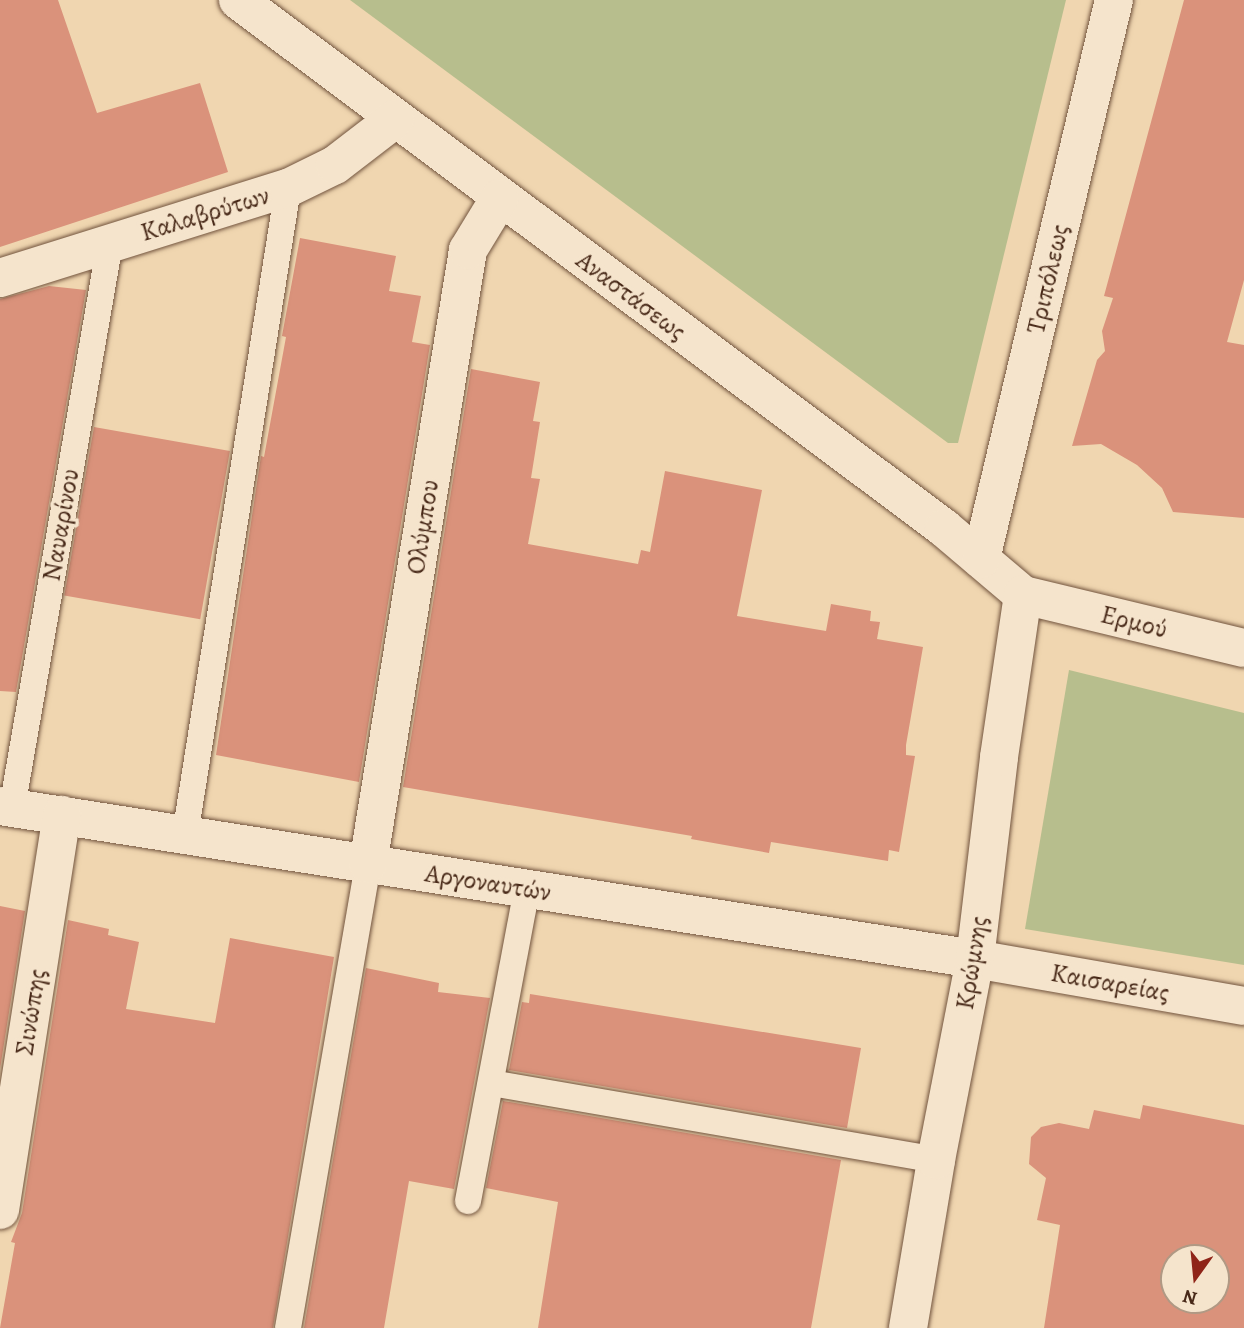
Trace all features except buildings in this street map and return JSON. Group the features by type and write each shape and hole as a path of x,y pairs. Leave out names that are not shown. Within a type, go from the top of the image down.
{"street":[{"name":"Αναστάσεως","path":"238,0 499,199 944,528 1023,595"},
{"name":"Τριπόλεως","path":"981,559 1114,0"},
{"name":"Καλαβρύτων","path":"0,278 288,188 335,165 395,119"},
{"name":"Ολύμπου","path":"368,864 468,250 499,199"},
{"name":"Ερμού","path":"1023,595 1244,648"},
{"name":"Κρώμνης","path":"908,1328 936,1160 975,959 999,757 1023,595"},
{"name":"Αργοναυτών","path":"6,807 975,959"},
{"name":"Σινώπης","path":"0,1210 62,815"},
{"name":"Καισαρείας","path":"975,959 1244,1006"}],"lane":[{"path":"185,835 288,188"},
{"name":"Ναυαρίνου","path":"6,807 110,243"},
{"path":"288,1328 368,864"},
{"path":"468,1200 527,889"},
{"path":"491,1083 936,1160"}],"green space":[{"path":"350,0 1066,0 958,443 948,443"},
{"path":"1069,670 1244,713 1244,965 1025,929"}]}
